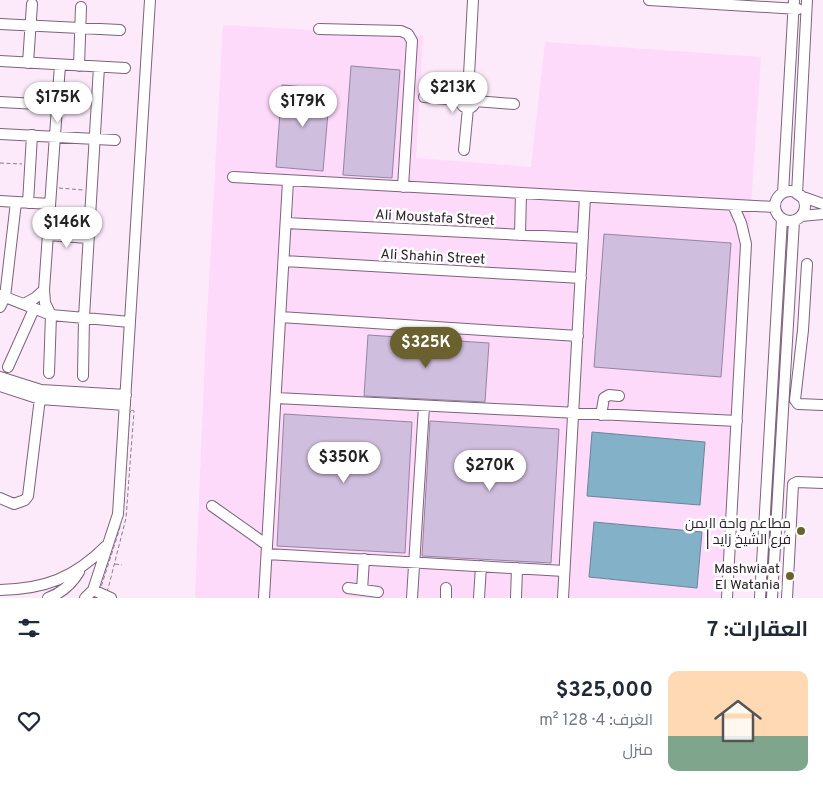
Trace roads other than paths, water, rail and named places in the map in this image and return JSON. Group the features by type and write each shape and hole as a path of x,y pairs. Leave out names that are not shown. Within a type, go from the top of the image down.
{"street":[{"path":"85,598 93,590 118,514 150,0"},
{"path":"464,150 473,0"},
{"path":"649,0 807,4 801,108 799,195 804,208 798,218 772,598"},
{"path":"28,63 32,4"},
{"path":"783,193 794,4"},
{"path":"79,66 81,7"},
{"path":"0,24 120,30"},
{"path":"318,29 401,30 410,37 412,41 403,187"},
{"path":"0,61 125,68"},
{"path":"49,373 51,315 45,303 44,290 60,65"},
{"path":"84,376 84,317 99,67"},
{"path":"424,97 514,104"},
{"path":"0,102 57,105"},
{"path":"787,107 801,108"},
{"path":"0,134 115,140"},
{"path":"28,203 32,135"},
{"path":"233,177 775,207"},
{"path":"264,598 288,181"},
{"path":"823,204 790,192 783,193 777,199 775,207 778,216 782,219 823,214"},
{"path":"520,235 521,194"},
{"path":"563,598 585,197"},
{"path":"0,201 50,204"},
{"path":"0,308 16,202"},
{"path":"727,598 746,244 741,222 733,205"},
{"path":"760,598 782,219"},
{"name":"Ali Moustafa Street","path":"286,223 583,238"},
{"path":"48,235 88,238"},
{"name":"Ali Shahin Street","path":"284,261 580,278"},
{"path":"807,264 803,330 795,400 798,404 823,405"},
{"path":"24,304 44,290"},
{"path":"3,296 51,315 130,322"},
{"path":"8,367 34,309"},
{"path":"280,316 578,336"},
{"path":"0,377 40,394"},
{"path":"0,386 40,394 126,400"},
{"path":"0,498 14,504 25,500 28,496 40,394"},
{"path":"601,415 604,398 609,395 619,396"},
{"path":"276,398 737,421"},
{"path":"412,598 424,406"},
{"path":"787,598 793,484 797,482 823,483"},
{"path":"212,506 267,549 364,559 564,571"},
{"path":"0,590 47,585 70,575 91,562 109,544"},
{"path":"362,590 364,559"},
{"path":"480,598 481,566"},
{"path":"48,598 59,594 67,588 74,580 80,568"},
{"path":"516,598 517,568"},
{"path":"348,588 378,592"},
{"path":"0,590 13,598"},
{"path":"93,590 111,598"}],"water":[{"path":"592,432 705,442 700,505 587,496"},
{"path":"594,522 702,532 697,588 589,577"}],"place":[{"name":"مطاعم واحة اليمن | فرع الشيخ زايد","path":"801,531"},
{"name":"Mashwiaat El Watania","path":"790,576"}]}
